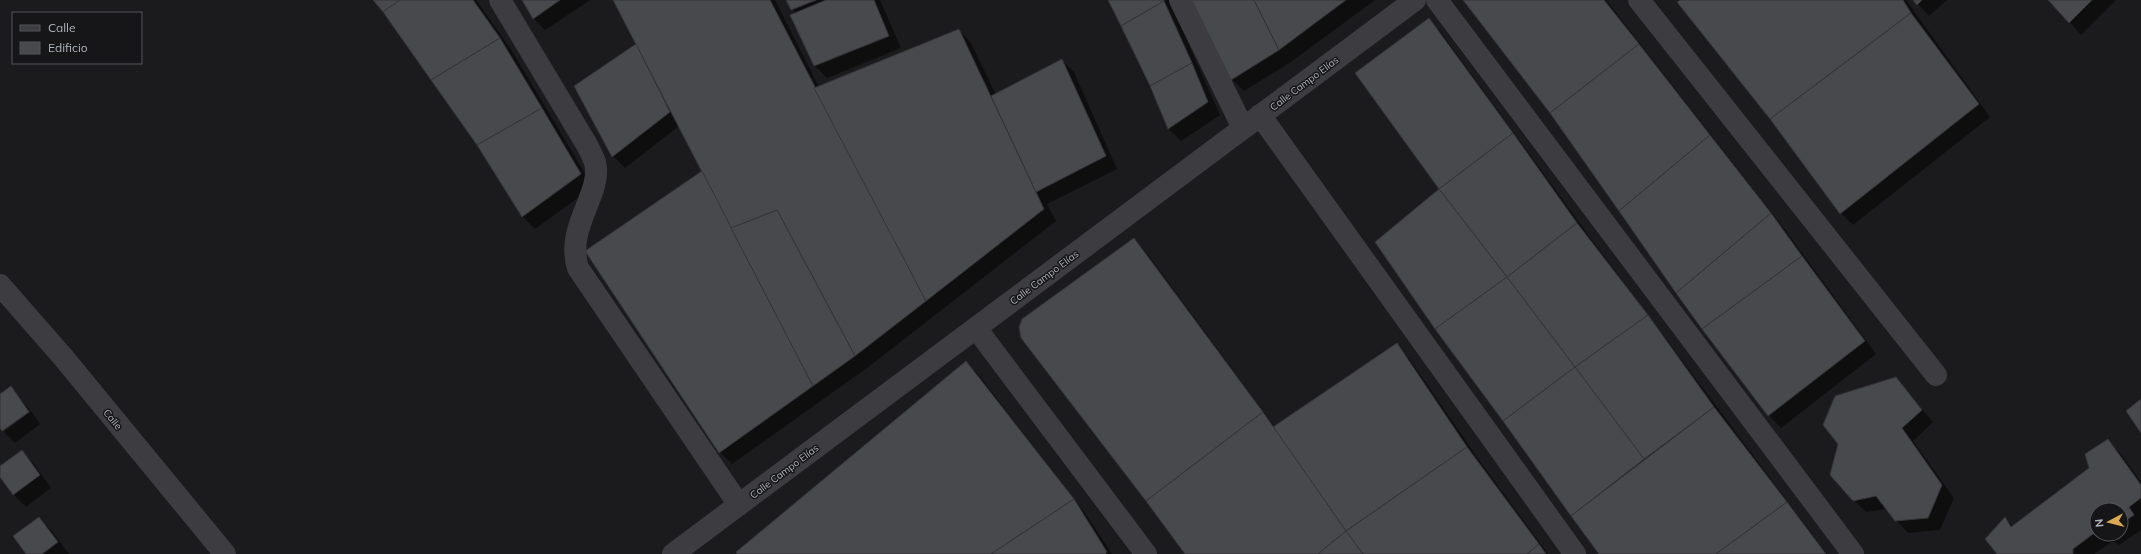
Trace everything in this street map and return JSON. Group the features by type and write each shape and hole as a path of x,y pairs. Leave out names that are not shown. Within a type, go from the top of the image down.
{"street":[{"path":"500,0 587,145 595,163 595,180 577,231 574,254 578,268 739,505"},
{"path":"1180,0 1252,122 1575,554"},
{"name":"Calle Campo Elías","path":"673,554 1415,0"},
{"path":"1437,0 1853,554"},
{"path":"1639,0 1936,375"},
{"name":"Calle","path":"0,285 63,357 224,554"},
{"path":"976,328 1146,554"}],"building":[{"path":"373,0 400,0 383,12"},
{"path":"400,0 473,0 500,38 431,80 383,12"},
{"path":"522,0 560,0 533,19"},
{"path":"613,0 770,0 926,301 855,356 777,210 731,228"},
{"path":"786,0 816,0 791,10"},
{"path":"826,0 874,0 889,36 814,66 790,15"},
{"path":"1108,0 1164,0 1164,1 1121,26"},
{"path":"1191,0 1254,0 1279,50 1231,80"},
{"path":"1254,0 1346,0 1279,50"},
{"path":"1463,0 1604,0 1639,44 1550,113"},
{"path":"1680,0 1903,0 1911,13 1770,119 1677,2"},
{"path":"1913,0 1922,0 1917,5"},
{"path":"2048,0 2092,0 2069,23"},
{"path":"1164,1 1192,63 1150,86 1121,26"},
{"path":"1911,13 1979,104 1840,214 1770,119"},
{"path":"1429,18 1513,133 1439,189 1355,73"},
{"path":"959,29 1044,209 926,301 814,88"},
{"path":"500,38 542,108 477,145 431,80"},
{"path":"636,44 670,112 612,157 574,86"},
{"path":"1639,44 1710,135 1619,211 1550,113"},
{"path":"1062,59 1106,156 1036,192 991,96"},
{"path":"1192,63 1208,102 1168,129 1150,86"},
{"path":"542,108 581,174 522,217 477,145"},
{"path":"1513,133 1577,223 1507,277 1439,189"},
{"path":"1710,135 1771,213 1676,293 1619,211"},
{"path":"702,171 813,386 719,453 585,251"},
{"path":"1439,189 1507,277 1435,329 1375,242"},
{"path":"777,210 855,356 813,386 731,228"},
{"path":"1771,213 1802,256 1702,329 1676,293"},
{"path":"1577,223 1648,315 1575,367 1507,277"},
{"path":"1134,238 1263,412 1146,501 1021,338 1019,327 1022,319"},
{"path":"1802,256 1865,341 1768,416 1702,329"},
{"path":"1507,277 1575,367 1503,421 1435,329"},
{"path":"1648,315 1714,407 1644,459 1575,367"},
{"path":"1397,343 1467,447 1346,531 1273,427"},
{"path":"966,361 1074,499 991,554 737,554 736,552"},
{"path":"1575,367 1644,459 1571,516 1503,421"},
{"path":"1896,377 1922,410 1902,428 1942,485 1928,518 1895,521 1876,496 1853,501 1830,475 1838,444 1823,425 1835,396"},
{"path":"11,386 29,412 2,431 0,428 0,394"},
{"path":"2141,399 2141,433 2126,411"},
{"path":"1714,407 1787,502 1716,554 1599,554 1571,516"},
{"path":"1263,412 1346,531 1318,554 1185,554 1146,501"},
{"path":"2108,439 2141,485 2141,498 2129,507 2129,502 2089,502 2089,537 2073,549 2073,554 1997,554 1985,539 2005,517 2011,527 2089,468 2085,454"},
{"path":"1467,447 1539,544 1527,554 1363,554 1346,531"},
{"path":"22,450 40,475 13,495 0,477 0,466"},
{"path":"1074,499 1107,552 1105,554 991,554"},
{"path":"1787,502 1826,554 1716,554"},
{"path":"2129,507 2134,515 2129,518"},
{"path":"39,517 58,542 42,554 26,554 13,536"},
{"path":"1346,531 1363,554 1318,554"},
{"path":"1539,544 1546,554 1527,554"}]}
